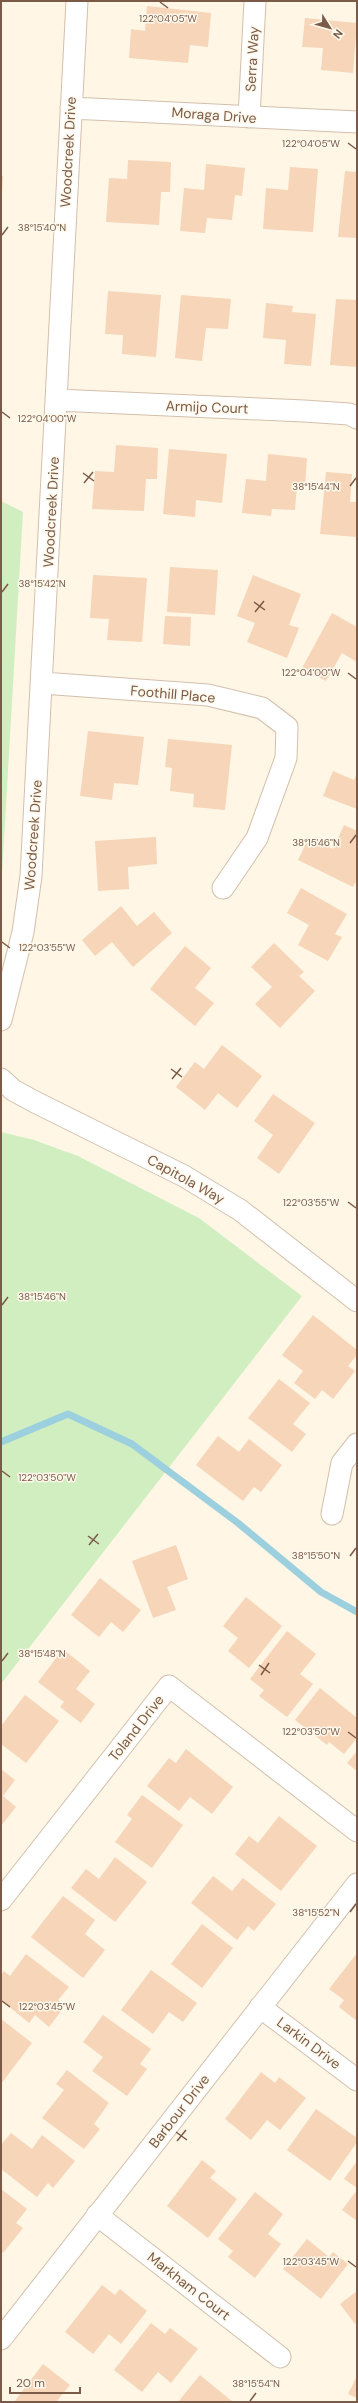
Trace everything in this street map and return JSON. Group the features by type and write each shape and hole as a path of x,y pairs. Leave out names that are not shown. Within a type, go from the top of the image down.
{"street":[{"name":"Woodcreek Drive","path":"1,1020 23,932 31,876 77,1"},
{"name":"Serra Way","path":"249,117 255,1"},
{"name":"Moraga Drive","path":"71,108 357,122"},
{"name":"Armijo Court","path":"56,400 304,410 349,414 357,418"},
{"name":"Foothill Place","path":"42,683 208,695 262,708 287,726 286,758 257,838 223,888"},
{"name":"Capitola Way","path":"1,1079 13,1090 184,1176 240,1210 357,1301"},
{"path":"332,1514 342,1463 357,1444"},
{"name":"Toland Drive","path":"1,1900 169,1686 357,1831"},
{"name":"Barbour Drive","path":"1,2339 357,1884"},
{"name":"Larkin Drive","path":"260,2007 357,2080"},
{"name":"Markham Court","path":"97,2215 280,2357"}],"green space":[{"path":"1,501 23,512 1,892"},
{"path":"1,1132 34,1140 78,1156 199,1218 302,1296 1,1684"}],"building":[{"path":"147,6 211,13 208,47 190,45 188,63 129,58 131,29 145,31"},
{"path":"305,18 357,23 353,73 321,70 323,48 302,47"},
{"path":"128,160 171,162 170,192 161,192 159,225 106,222 109,178 127,179"},
{"path":"206,164 245,168 242,196 235,195 232,220 207,218 205,233 180,231 184,188 204,190"},
{"path":"290,167 318,169 313,232 263,229 266,188 288,190"},
{"path":"345,171 357,172 357,238 338,237"},
{"path":"1,176 3,176 2,194 1,193"},
{"path":"108,291 161,295 156,357 122,354 123,335 105,334"},
{"path":"181,295 231,299 228,329 206,328 202,361 175,358"},
{"path":"336,299 357,300 357,367 330,365"},
{"path":"266,303 293,306 292,312 316,314 311,366 284,364 286,340 263,338"},
{"path":"116,445 158,448 157,479 146,479 144,511 92,509 95,471 114,472"},
{"path":"169,449 227,454 222,503 196,500 195,517 163,514"},
{"path":"268,454 307,458 305,486 297,486 295,510 272,509 271,516 242,513 246,479 266,481"},
{"path":"326,472 352,474 350,502 357,502 357,537 320,534"},
{"path":"170,567 218,570 215,615 167,612"},
{"path":"93,575 147,578 142,642 107,640 109,619 90,618"},
{"path":"253,575 301,594 289,625 299,628 287,658 247,642 255,623 237,616"},
{"path":"332,613 357,627 357,662 342,653 326,681 302,668"},
{"path":"165,616 191,617 190,646 163,644"},
{"path":"88,731 144,737 138,785 114,783 112,800 80,796"},
{"path":"168,739 232,745 225,810 193,807 194,794 170,791 172,768 165,767"},
{"path":"333,771 354,780 357,773 357,809 323,796"},
{"path":"344,825 357,831 357,879 353,887 298,860 309,837 333,849"},
{"path":"156,837 157,864 128,867 129,889 98,891 95,841"},
{"path":"301,888 347,914 335,934 342,937 328,961 298,945 309,925 287,913"},
{"path":"121,906 137,926 154,912 172,933 133,967 112,942 95,956 82,940"},
{"path":"274,943 304,972 299,976 315,991 280,1028 255,1004 272,987 251,967"},
{"path":"185,946 211,968 195,988 214,1003 195,1026 150,989"},
{"path":"222,1045 262,1076 237,1108 218,1093 205,1110 176,1087 195,1062 204,1069"},
{"path":"273,1094 315,1123 279,1174 257,1158 273,1135 254,1121"},
{"path":"313,1315 357,1350 357,1355 348,1366 355,1371 333,1399 322,1390 315,1399 294,1383 303,1371 282,1355"},
{"path":"279,1379 310,1403 293,1424 306,1434 292,1452 248,1418"},
{"path":"218,1436 239,1452 249,1439 282,1465 261,1492 254,1487 243,1501 196,1465"},
{"path":"176,1545 188,1579 167,1587 176,1610 153,1618 132,1561"},
{"path":"100,1578 141,1610 123,1632 111,1622 99,1637 71,1615"},
{"path":"246,1597 282,1626 249,1668 228,1651 238,1638 223,1626"},
{"path":"287,1631 316,1654 300,1674 313,1684 287,1717 259,1696 264,1690 250,1679"},
{"path":"63,1649 90,1671 76,1689 95,1704 81,1723 60,1707 64,1702 38,1682"},
{"path":"320,1688 357,1718 357,1738 344,1754 329,1742 327,1745 295,1720"},
{"path":"25,1695 59,1721 26,1763 1,1744 1,1726"},
{"path":"186,1749 233,1787 212,1814 190,1797 179,1811 147,1786 169,1758 176,1763"},
{"path":"357,1751 357,1771 347,1763"},
{"path":"1,1769 15,1780 3,1796 16,1807 1,1826"},
{"path":"142,1795 183,1825 152,1868 115,1842 132,1819 127,1815"},
{"path":"279,1816 317,1846 281,1891 235,1854 249,1836 258,1843"},
{"path":"115,1857 147,1882 115,1922 71,1888 86,1869 99,1879"},
{"path":"213,1876 232,1891 243,1878 276,1904 254,1931 248,1926 237,1940 191,1903"},
{"path":"63,1896 95,1920 85,1934 105,1950 83,1978 31,1937"},
{"path":"202,1924 233,1948 202,1988 171,1964"},
{"path":"357,1953 357,2021 339,2007 344,2000 329,1989"},
{"path":"26,1954 69,1987 58,2000 65,2006 49,2027 35,2015 29,2023 1,2000 1,1975 4,1971 10,1976"},
{"path":"151,1970 197,2003 183,2022 169,2012 153,2034 121,2010"},
{"path":"103,2015 151,2049 140,2064 147,2069 127,2096 92,2071 103,2057 83,2042"},
{"path":"1,2019 32,2043 1,2084"},
{"path":"67,2070 109,2103 94,2124 100,2129 84,2149 42,2118 64,2090 56,2084"},
{"path":"261,2072 275,2083 279,2077 306,2098 280,2130 267,2120 251,2140 225,2119"},
{"path":"316,2109 357,2138 357,2142 330,2181 287,2150"},
{"path":"11,2133 32,2149 42,2135 75,2161 53,2188 48,2183 37,2197 1,2169 1,2145"},
{"path":"202,2160 216,2171 210,2178 237,2199 208,2238 167,2206"},
{"path":"357,2161 357,2188 344,2179"},
{"path":"1,2189 27,2209 16,2223 23,2228 3,2253 1,2251"},
{"path":"357,2190 357,2221 342,2210"},
{"path":"255,2192 283,2214 268,2234 281,2244 255,2278 228,2257 233,2251 218,2239"},
{"path":"307,2239 329,2257 333,2252 348,2264 321,2299 283,2269"},
{"path":"102,2285 115,2295 120,2289 147,2311 121,2344 109,2334 93,2354 65,2332"},
{"path":"357,2291 357,2322 355,2324 340,2304"},
{"path":"151,2323 165,2334 170,2328 198,2349 171,2383 158,2372 142,2392 114,2370"},
{"path":"43,2364 70,2385 56,2402 14,2402"},
{"path":"200,2375 233,2402 178,2402"},
{"path":"357,2376 357,2398 348,2394"}],"waterway":[{"path":"1,1442 68,1414 132,1444 238,1523 321,1592 357,1612"}]}
